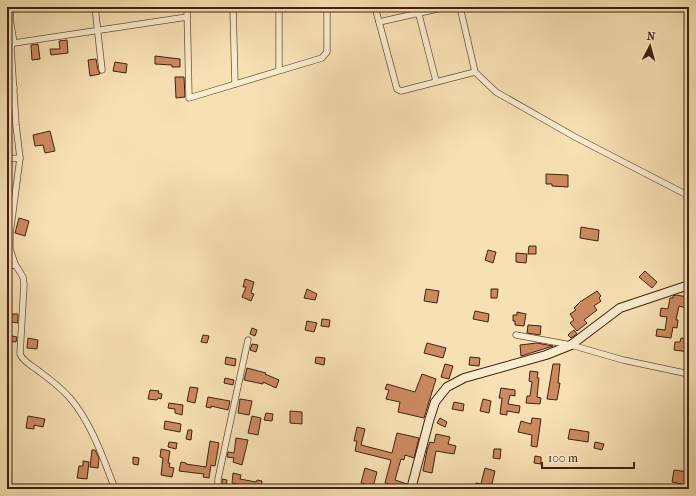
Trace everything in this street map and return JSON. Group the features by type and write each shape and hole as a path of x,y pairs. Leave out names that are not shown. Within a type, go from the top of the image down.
{"main road":[{"path":"411,489 435,402 447,387 464,378 546,355 571,345 620,308 689,285"}],"street":[{"path":"11,7 10,19 14,43 11,48 16,125 20,158 10,234 10,249 15,264 23,277 24,284 20,354 26,363 39,371 60,388 79,411 88,424 115,489"},
{"path":"95,7 102,70"},
{"path":"186,7 189,98 322,58 327,52 327,7"},
{"path":"233,7 235,84"},
{"path":"279,7 279,70"},
{"path":"375,7 397,90 475,72"},
{"path":"379,22 418,10 446,7"},
{"path":"460,7 475,72 496,92 575,137 689,196"},
{"path":"418,10 436,81"},
{"path":"14,43 187,17"},
{"path":"7,87 14,88"},
{"path":"7,159 20,158"},
{"path":"7,268 15,264"},
{"path":"516,335 571,345 624,360 689,374"},
{"path":"218,489 218,479 248,340"}],"building":[{"path":"67,40 68,53 51,55 50,49 60,49 59,41"},
{"path":"38,44 40,59 32,60 31,45"},
{"path":"155,56 180,59 180,67 155,64"},
{"path":"96,59 100,74 90,76 88,60"},
{"path":"115,62 127,64 126,73 113,71"},
{"path":"175,77 184,77 185,97 176,98"},
{"path":"50,131 55,151 45,153 43,145 35,146 33,135"},
{"path":"546,174 568,175 568,187 546,184"},
{"path":"19,218 29,221 25,236 15,233"},
{"path":"581,227 599,230 598,241 580,238"},
{"path":"529,246 536,246 536,254 528,254"},
{"path":"488,250 496,252 493,263 485,260"},
{"path":"516,253 527,254 526,263 516,262"},
{"path":"645,271 657,282 652,288 639,277"},
{"path":"245,279 254,282 251,293 254,294 251,301 242,297 246,287 243,287"},
{"path":"307,289 317,294 315,300 304,298"},
{"path":"426,289 439,291 437,303 424,301"},
{"path":"491,289 498,289 497,298 491,298"},
{"path":"597,291 601,296 599,298 601,301 594,306 597,310 584,320 587,323 577,331 570,323 574,320 570,314 576,310 574,308 580,302"},
{"path":"673,296 688,297 686,308 679,306 676,320 678,320 677,328 673,327 671,338 656,336 657,329 665,330 667,317 660,316 661,308 668,309 670,298 673,298"},
{"path":"475,311 489,314 488,322 473,319"},
{"path":"517,312 526,314 524,326 515,325 515,321 513,321 513,315 517,315"},
{"path":"12,314 18,314 18,323 11,322"},
{"path":"322,319 330,320 329,327 321,326"},
{"path":"307,321 317,323 314,332 305,330"},
{"path":"528,325 541,326 540,335 527,333"},
{"path":"252,328 257,330 255,336 250,334"},
{"path":"574,330 577,334 571,338 568,335"},
{"path":"7,335 17,337 16,342 7,341"},
{"path":"203,335 209,336 207,343 201,342"},
{"path":"28,338 38,340 37,349 27,348"},
{"path":"681,338 689,339 689,352 674,350 675,342 680,342"},
{"path":"427,343 446,348 443,358 424,353"},
{"path":"537,343 553,346 521,356 520,345"},
{"path":"252,344 258,345 256,352 250,350"},
{"path":"226,357 236,359 235,366 225,364"},
{"path":"316,357 325,358 324,365 315,363"},
{"path":"470,357 480,358 479,366 469,365"},
{"path":"445,364 453,366 449,379 441,377"},
{"path":"553,364 560,364 558,383 560,383 557,400 547,399"},
{"path":"247,368 266,373 265,374 279,380 276,388 263,382 263,384 244,380"},
{"path":"530,371 538,372 537,378 539,378 537,397 541,398 540,404 526,403 527,396 530,396 532,382 529,381"},
{"path":"422,374 436,379 424,418 398,412 400,402 386,399 389,390 385,389 387,384 415,392"},
{"path":"225,378 234,380 233,385 224,383"},
{"path":"190,387 198,388 195,403 187,401"},
{"path":"501,388 515,390 515,396 510,395 508,404 520,406 519,413 507,411 507,415 500,414 502,398 499,398"},
{"path":"150,390 159,391 158,393 162,394 161,399 148,399"},
{"path":"208,397 230,401 228,410 211,406 211,408 206,407"},
{"path":"240,399 252,401 249,415 238,413"},
{"path":"483,399 491,401 489,413 480,411"},
{"path":"454,402 464,404 463,411 452,409"},
{"path":"169,403 183,405 182,415 175,413 175,409 168,408"},
{"path":"290,411 302,412 302,424 290,423"},
{"path":"266,413 273,414 272,421 264,420"},
{"path":"28,416 45,419 43,427 34,425 34,429 26,428"},
{"path":"252,416 261,418 258,435 248,433"},
{"path":"440,418 447,422 445,427 437,423"},
{"path":"532,418 541,419 537,447 531,446 532,435 518,432 521,421 531,424"},
{"path":"165,421 181,424 180,432 164,429"},
{"path":"357,427 365,429 361,445 392,453 397,433 419,438 414,458 405,455 404,460 401,459 395,480 407,484 405,489 394,489 395,486 385,483 391,460 355,451 357,441 354,441"},
{"path":"570,429 589,432 588,442 568,439"},
{"path":"188,430 192,430 191,440 186,439"},
{"path":"436,434 450,437 448,444 456,446 454,454 436,451 432,473 423,471 427,450 430,442 434,443"},
{"path":"236,438 248,440 242,465 233,462 234,458 227,457 228,452 234,453"},
{"path":"210,441 219,443 215,466 211,465 209,478 203,477 204,474 179,471 181,462 206,467"},
{"path":"169,442 177,443 176,449 168,447"},
{"path":"595,442 604,444 602,450 594,448"},
{"path":"161,449 170,451 168,463 170,463 169,467 174,468 172,477 161,475 163,458 160,457"},
{"path":"494,449 501,449 500,459 493,458"},
{"path":"92,450 95,450 99,458 98,468 90,467"},
{"path":"535,456 541,457 541,464 534,463"},
{"path":"133,457 139,458 138,465 133,464"},
{"path":"83,461 89,462 87,479 77,478 79,466 83,466"},
{"path":"365,468 377,472 373,487 361,483"},
{"path":"485,468 495,471 492,484 489,484 489,486 494,487 493,489 474,489 476,483 481,484"},
{"path":"674,470 689,472 687,485 672,482"},
{"path":"233,473 241,475 240,479 256,482 257,480 262,481 261,487 251,485 250,489 241,489 242,485 232,483"},
{"path":"222,479 227,480 226,489 222,488"},
{"path":"12,484 27,487 27,489 10,489"}]}
